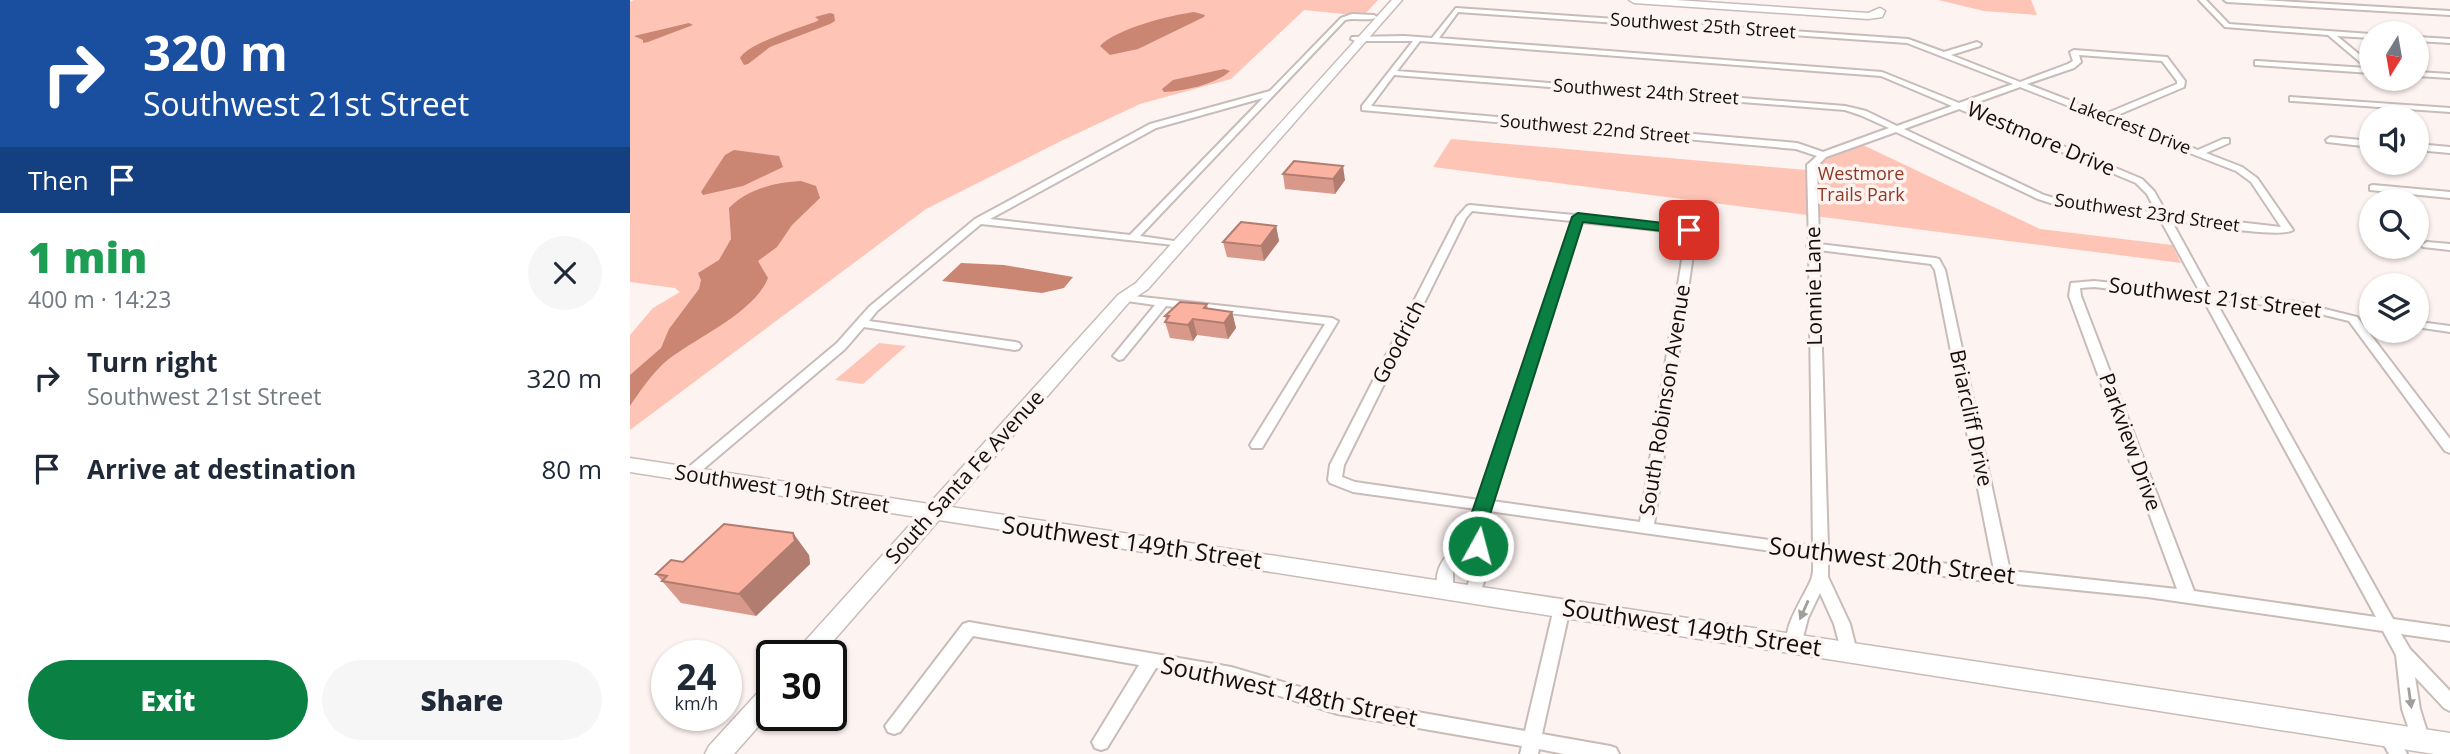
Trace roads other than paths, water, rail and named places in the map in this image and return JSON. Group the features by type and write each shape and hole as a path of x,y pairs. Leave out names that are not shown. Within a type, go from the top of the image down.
{"main road":[{"name":"South Santa Fe Avenue","path":"820,640 1124,298 1142,286 1390,0"},
{"name":"South Santa Fe Avenue","path":"1124,298 1126,290 1396,0"},
{"path":"1634,0 1868,16 1877,15 1880,11"},
{"name":"Southwest 19th Street","path":"630,465 935,513"},
{"name":"Southwest 149th Street","path":"935,513 1849,652 2393,745 2421,741 2450,745"},
{"path":"718,754 756,712"}],"street":[{"path":"2202,0 2227,26 2359,35"},
{"path":"2227,0 2450,13"},
{"name":"Southwest 25th Street","path":"1433,40 1456,10 1896,39 1947,54"},
{"path":"1133,237 1343,19 1352,16 1374,17"},
{"path":"2331,34 2359,59"},
{"name":"Westmore Drive","path":"1361,36 1874,72 1894,77 2139,181 2151,193 2404,654 2450,703"},
{"path":"1392,73 1418,39"},
{"path":"2429,40 2450,41"},
{"path":"1947,54 1978,44"},
{"path":"1823,155 2075,64 2077,60 2074,52 2164,59 2180,79 2181,85 2106,117"},
{"name":"Lakecrest Drive","path":"1947,54 2239,169 2252,177 2288,230"},
{"path":"2258,63 2359,69"},
{"name":"Southwest 22nd Street","path":"1392,73 1365,108 1797,146 1823,155"},
{"name":"Southwest 24th Street","path":"1392,73 1845,108 1896,129"},
{"path":"2429,75 2450,76"},
{"path":"689,474 841,346 873,309 979,221 1153,126 1274,92"},
{"path":"2293,99 2450,110"},
{"name":"Southwest 23rd Street","path":"1896,129 2051,201 2164,218 2288,230"},
{"path":"2330,140 2359,143"},
{"path":"2199,153 2227,141"},
{"path":"2429,148 2450,150"},
{"name":"Lonnie Lane","path":"1794,644 1800,618 1820,577 1811,168 1823,155"},
{"path":"2373,188 2450,195"},
{"name":"Goodrich","path":"1335,480 1337,465 1462,217 1470,208 1578,217"},
{"path":"1445,590 1446,566 1476,527 1484,505 1578,217"},
{"name":"South Robinson Avenue","path":"1578,217 1689,230 1690,241 1646,528"},
{"path":"979,221 1170,243"},
{"path":"2429,245 2450,247"},
{"name":"Briarcliff Drive","path":"1812,246 1935,261 1940,270 2003,576"},
{"name":"Southwest 21st Street","path":"2075,285 2094,284 2296,305 2353,319 2450,448"},
{"name":"Parkview Drive","path":"2075,285 2075,296 2188,597"},
{"path":"1124,298 1332,321 1257,446"},
{"path":"1119,356 1163,302"},
{"path":"860,323 1015,346"},
{"path":"2429,326 2450,329"},
{"name":"Southwest 20th Street","path":"1335,480 1353,487 1646,528 2003,576 2188,597 2450,634"},
{"path":"1473,594 1480,571 1476,527"},
{"name":"Lonnie Lane","path":"1820,577 1842,624 1849,652"},
{"path":"1531,747 1562,608"},
{"path":"894,726 969,629"},
{"name":"Southwest 148th Street","path":"969,629 1252,679 1338,706 1531,747 1610,754"},
{"name":"Westmore Drive","path":"2404,654 2411,709 2421,741"},
{"path":"1101,742 1151,662"}],"park label":[{"name":"Westmore Trails Park","path":"1861,184"}]}
